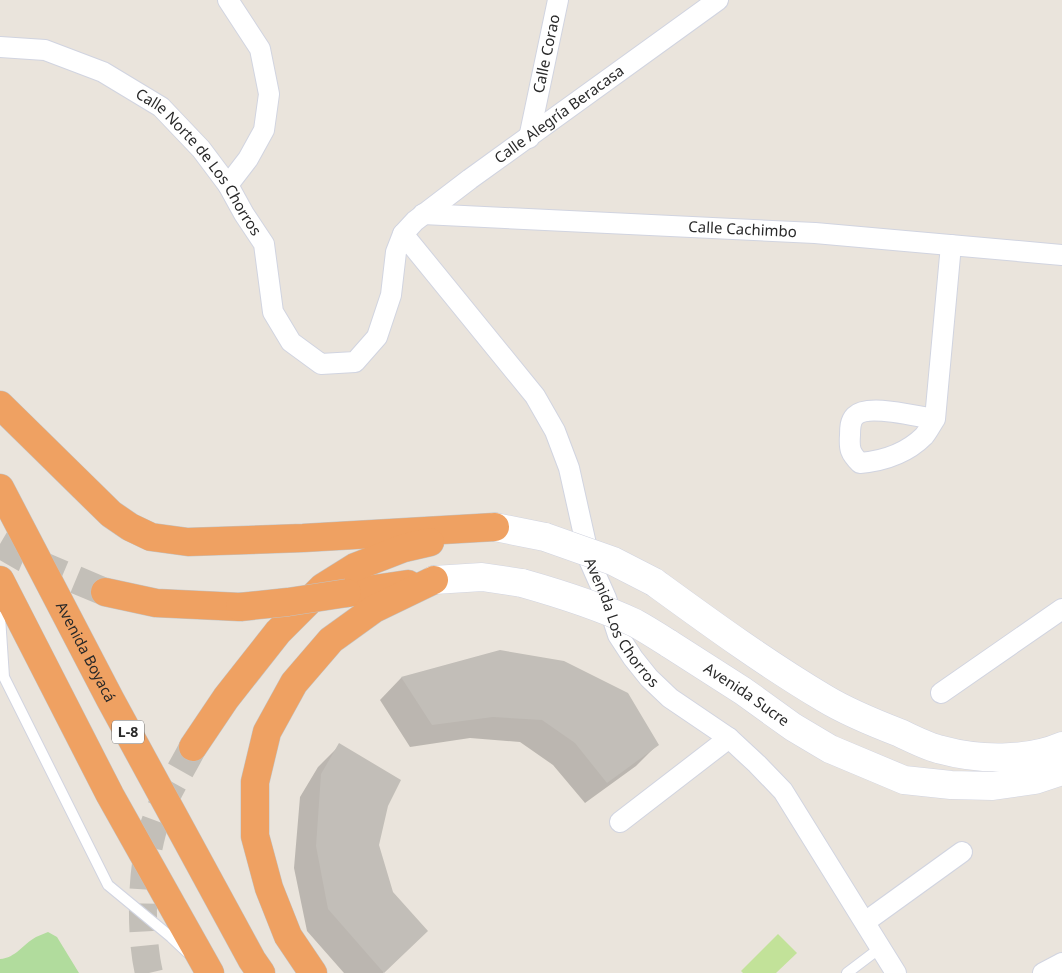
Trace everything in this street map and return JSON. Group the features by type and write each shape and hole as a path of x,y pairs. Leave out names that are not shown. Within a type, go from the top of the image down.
{"highway":[{"path":"0,405 111,514 130,527 151,537 188,542 303,538 495,527"},
{"name":"Avenida Boyacá","path":"0,488 124,725 252,960 261,973"},
{"path":"193,747 226,698 278,632 322,587 355,566 404,548 495,527"},
{"path":"0,580 110,795 209,973"},
{"path":"105,592 156,602 240,607 288,602 434,580"},
{"path":"313,973 288,936 269,888 256,836 255,782 267,732 294,683 330,640 374,609 434,580"}],"main road":[{"path":"495,527 546,537 613,561 654,582 715,626 825,699 883,727 942,750 989,758 1020,756 1052,750 1062,746"},
{"name":"Avenida Sucre","path":"434,580 482,577 522,583 560,593 590,604 636,624 668,643 743,691 793,727 830,749 904,780 951,785 992,786 1035,780 1058,773"}],"street":[{"path":"228,0 260,49 269,94 264,130 248,158 228,185"},
{"name":"Calle Corao","path":"529,138 558,0"},
{"name":"Calle Alegría Beracasa","path":"403,234 423,214 718,0"},
{"name":"Calle Norte de Los Chorros","path":"0,47 45,50 103,72 161,108 201,149 228,185 264,244 273,312 291,342 321,364 355,362 377,337 391,294 396,252 403,234"},
{"name":"Calle Cachimbo","path":"423,214 815,233 1062,255"},
{"name":"Avenida Los Chorros","path":"403,234 535,396 555,431 569,468 590,562 606,598 618,635 623,643 649,678 670,698 729,738 758,764 783,791 896,973"},
{"path":"935,420 951,245"},
{"path":"941,693 1062,609"},
{"path":"620,822 729,738"},
{"path":"865,922 962,852"},
{"path":"1043,973 1062,963"}],"lane":[{"path":"0,617 4,677 108,885 172,937 209,973"},
{"path":"847,973 880,948"}],"green space":[{"path":"48,932 57,937 79,973 0,973 0,959 11,956 31,940"},
{"path":"778,934 797,953 776,973 743,973 741,971"}],"building":[{"path":"500,650 564,661 628,693 659,745 607,783 575,743 542,720 493,717 432,725 401,677"},
{"path":"339,743 401,780 388,806 379,845 393,892 428,931 384,973 328,909 316,846 321,774"}],"tunnel":[{"path":"0,544 24,558 105,592"},
{"path":"149,973 143,915 143,893 148,851 152,832 162,806 193,747"}]}
